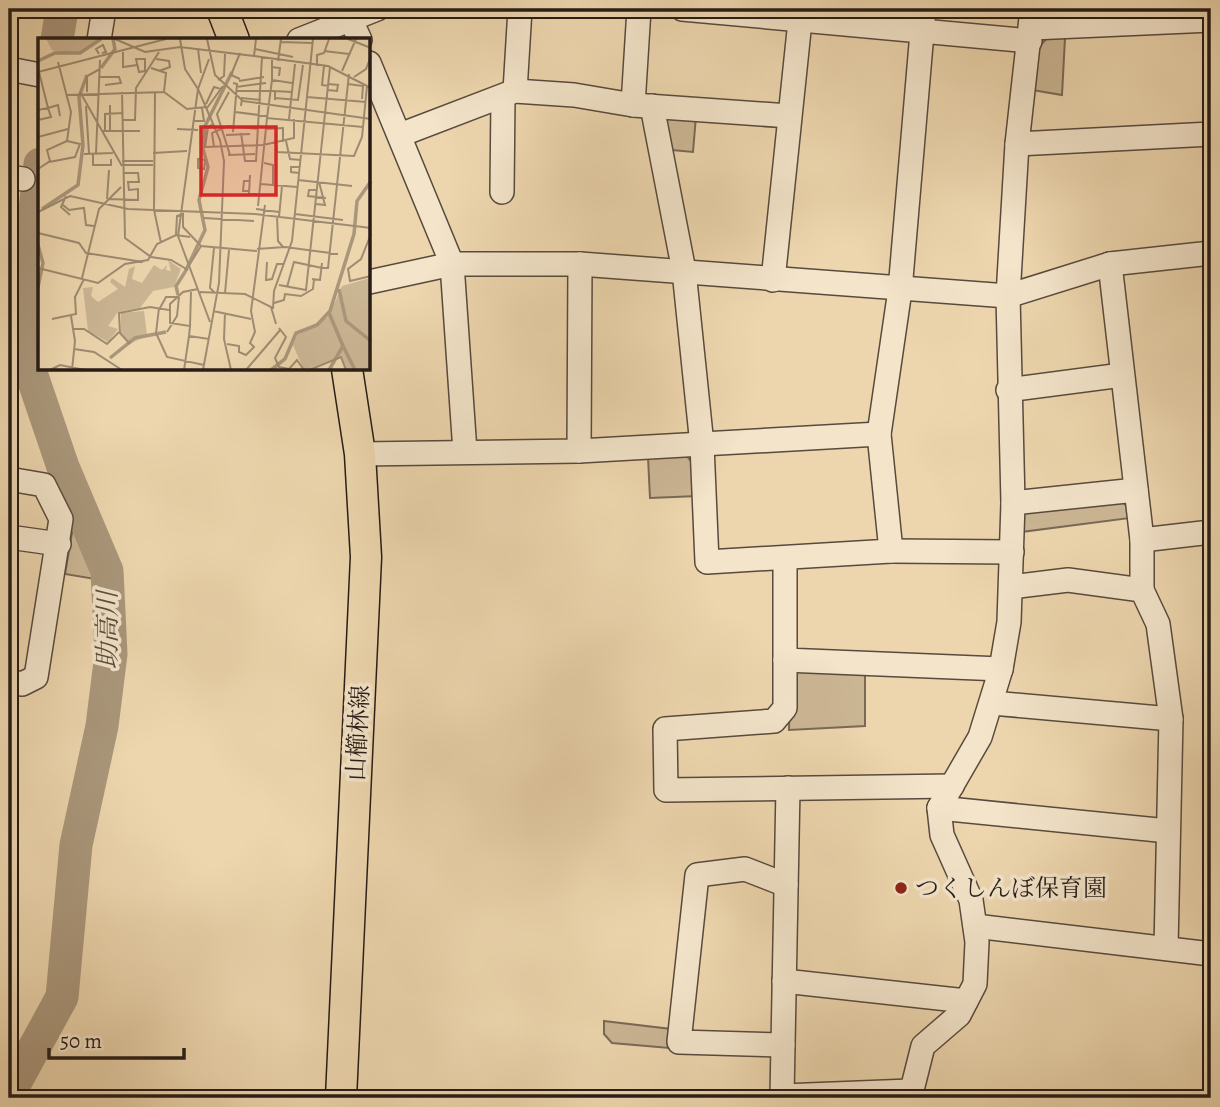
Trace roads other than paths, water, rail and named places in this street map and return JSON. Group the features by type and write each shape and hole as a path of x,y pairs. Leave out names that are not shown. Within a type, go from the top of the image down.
{"main road":[{"path":"222,9 233,38"},
{"name":"山櫛林線","path":"341,1098 366,557 360,454 347,371"}],"street":[{"path":"99,38 104,9"},
{"path":"303,38 348,14 377,9"},
{"path":"502,192 508,94 520,9"},
{"path":"639,9 643,106 684,271 702,445 707,562 891,551 1012,552"},
{"path":"682,9 1031,26 1211,20"},
{"path":"348,14 359,38"},
{"path":"773,280 789,116 786,16"},
{"path":"891,551 879,434 900,290 923,19"},
{"path":"788,788 782,1097 910,1095 923,1046 959,1015 975,984 977,942 971,900 942,835 939,808 980,737 992,703 1000,669 1011,586 1013,503 1008,390 1008,296 1017,144 1031,26"},
{"path":"371,68 452,264 465,452"},
{"path":"9,69 38,75"},
{"path":"400,135 508,94 574,94 643,106 789,116"},
{"path":"1017,144 1211,134"},
{"path":"371,282 452,264 580,264 1008,296 1110,264 1211,253"},
{"path":"579,450 580,264"},
{"path":"1110,264 1142,540 1142,590 1158,624 1171,719 1166,948"},
{"path":"1008,390 1122,376"},
{"path":"360,454 579,450 879,434"},
{"path":"9,479 44,485 61,519 36,677 22,684 9,681"},
{"path":"1013,503 1136,491"},
{"path":"1142,540 1211,532"},
{"path":"9,537 59,544"},
{"path":"785,558 785,708 774,721 665,729 666,790 951,786"},
{"path":"1011,586 1068,580 1142,590"},
{"path":"785,660 1000,669"},
{"path":"992,703 1171,719"},
{"path":"939,808 1168,831"},
{"path":"783,1045 680,1042 697,875 745,869 786,885"},
{"path":"975,926 1211,954"},
{"path":"784,981 966,1001"}],"waterway":[{"name":"助高川","path":"57,38 62,9"},
{"name":"助高川","path":"9,1094 62,997 76,845 102,726 111,654 107,571 63,467 28,364 27,282 38,182"}],"place":[{"name":"つくしんぼ保育園","path":"901,888"}]}
